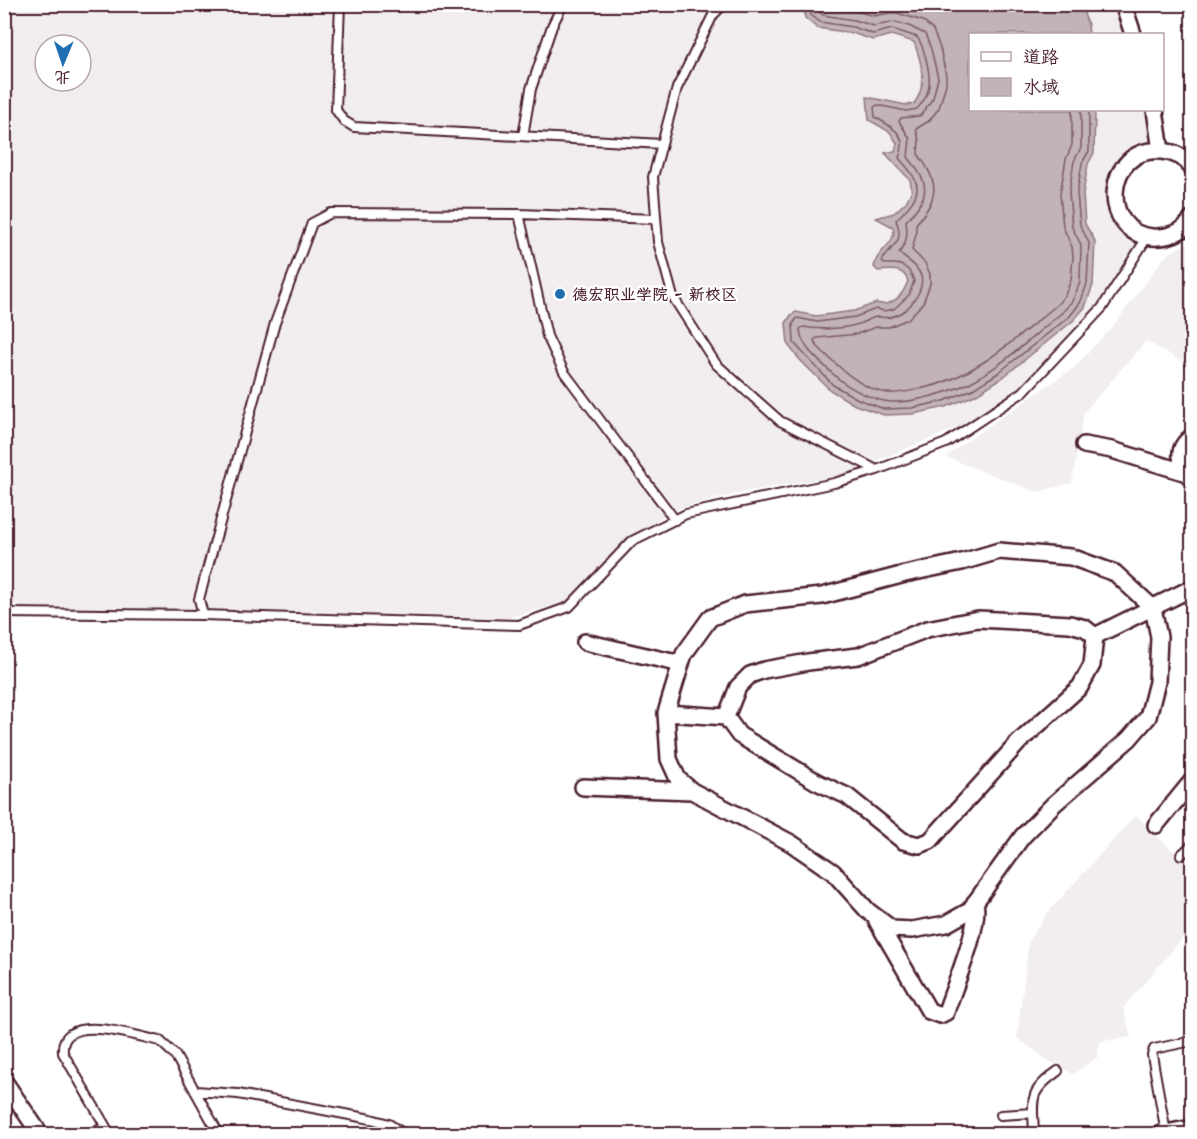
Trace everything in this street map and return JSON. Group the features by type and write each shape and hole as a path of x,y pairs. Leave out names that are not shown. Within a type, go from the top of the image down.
{"street":[{"path":"1123,4 1133,33"},
{"path":"1155,111 1161,151"},
{"path":"1192,168 1178,155 1152,150 1137,155 1125,164 1117,177 1114,193 1116,208 1122,219 1133,230 1148,236 1163,237 1178,232 1192,219"},
{"path":"1190,477 1182,466 1181,451 1185,442 1192,437"},
{"path":"1084,445 1112,450 1190,477"},
{"path":"999,551 1071,557 1115,573 1153,608 1159,637 1157,682 1148,717 1129,739 1054,804 1022,837 969,911 946,924 912,930 892,929 874,915 833,872 791,843 692,791 678,779 669,759 666,712 681,664 684,654 710,618 745,604 822,596 999,551"},
{"path":"1095,636 1192,588"},
{"path":"726,717 738,687 750,675 764,670 808,662 858,656 927,629 978,619 1070,624 1085,628 1095,636"},
{"path":"666,712 726,717 739,735 817,782 847,796 903,841 919,845 930,841 942,830 1019,742 1080,687 1092,665 1095,636"},
{"path":"585,642 681,664"},
{"path":"1156,825 1192,781"},
{"path":"583,787 692,791"},
{"path":"874,915 929,1011 940,1015 946,1012 974,927 977,910 975,902"},
{"path":"4,1081 40,1134"},
{"path":"1163,1134 1192,1128"}],"lane":[{"path":"340,4 336,110 344,121 354,127 662,144"},
{"path":"523,136 531,89 552,26 563,4"},
{"path":"724,4 713,15 677,88 653,177 658,242 673,297 716,364 780,421 878,470"},
{"path":"203,615 199,599 275,322 312,223 331,213 519,214 656,219"},
{"path":"519,214 548,336 564,372 675,520"},
{"path":"4,613 203,615 519,625 569,608 632,541 686,514 834,483 878,470 946,442 1023,393 1102,308 1148,236"},
{"path":"1181,855 1192,845"},
{"path":"110,1134 63,1053 62,1044 66,1036 74,1030 93,1028 160,1041 176,1055 219,1134"},
{"path":"1163,1134 1152,1055 1154,1049 1192,1041"},
{"path":"1034,1134 1034,1095 1042,1083 1058,1071"},
{"path":"195,1091 238,1094 371,1119 389,1125 404,1134"},
{"path":"1001,1115 1033,1113"},
{"path":"90,1134 105,1127"}],"shaded area":[{"name":"德宏职业学院 - 新校区","path":"5,5 1111,5 1124,33 969,33 969,111 1146,111 1150,124 1149,138 1116,186 1121,222 1138,249 1139,256 1095,325 1054,364 1006,402 961,426 842,475 744,492 670,511 621,546 569,601 507,618 266,611 5,608"},
{"path":"1192,241 1192,362 1181,361 1146,341 1084,412 1072,483 1037,492 946,457 1075,367 1114,325 1164,258"},
{"path":"1136,815 1192,870 1192,927 1123,1008 1131,1037 1100,1041 1097,1058 1073,1074 1047,1060 1017,1038 1029,940 1048,912"}],"water":[{"path":"805,5 1081,5 1089,33 969,33 969,111 1095,111 1094,153 1088,164 1083,193 1085,224 1095,241 1093,285 1085,307 1074,320 1002,378 975,395 946,407 913,414 884,415 855,405 830,390 788,345 786,323 796,312 816,316 854,311 876,303 887,304 896,299 906,286 908,281 900,271 878,271 874,267 894,233 893,227 876,218 894,213 906,202 912,190 910,180 885,153 895,151 897,143 890,132 869,120 867,97 906,105 914,104 922,81 921,66 914,42 891,35 873,40 852,33 817,28 805,18"}],"place":[{"name":"德宏职业学院 - 新校区","path":"560,294"}]}
